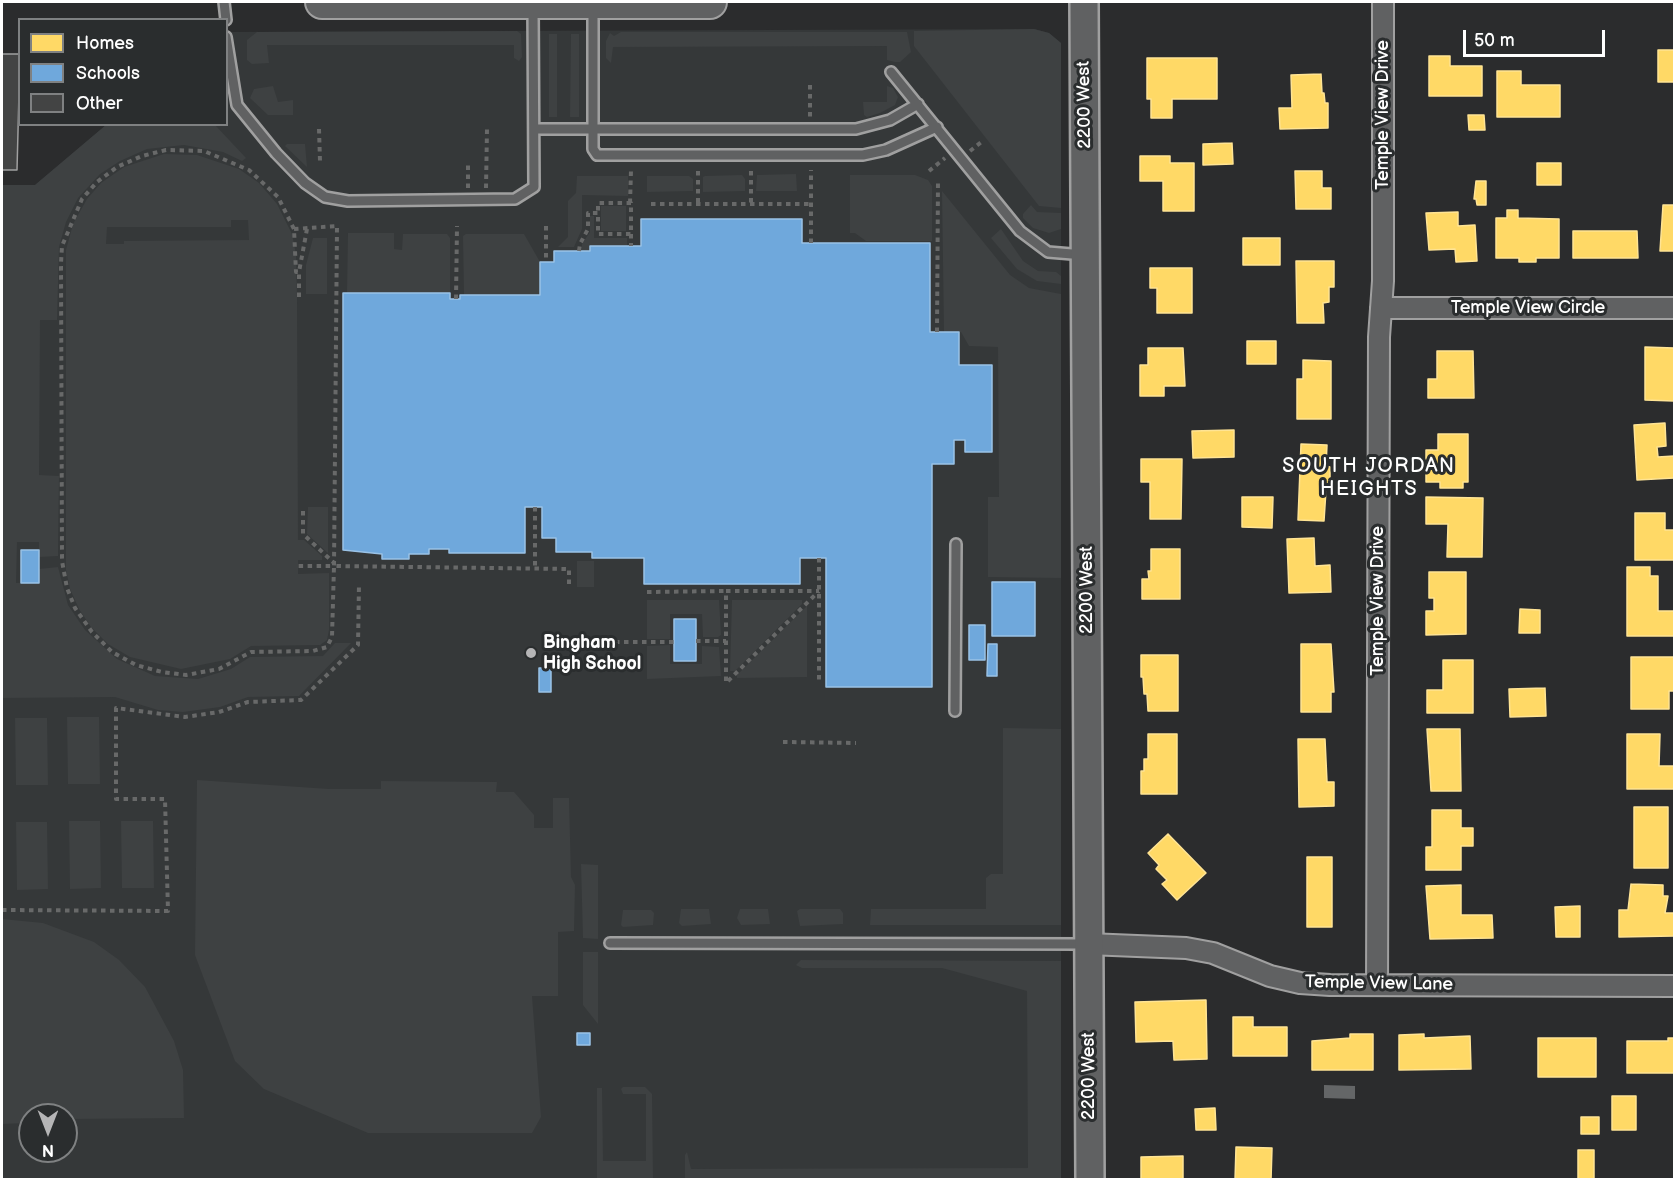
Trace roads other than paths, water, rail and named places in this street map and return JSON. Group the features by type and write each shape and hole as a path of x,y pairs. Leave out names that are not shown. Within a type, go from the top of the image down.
{"main road":[{"path":"322,2 710,2"}],"street":[{"name":"2200 West","path":"1084,2 1090,1179"},
{"name":"Temple View Drive","path":"1377,985 1383,2"},
{"name":"Temple View Circle","path":"1381,308 1674,308"},
{"name":"Temple View Lane","path":"1088,944 1186,948 1213,953 1270,976 1300,983 1674,986"}],"lane":[{"path":"224,2 226,18"},
{"path":"228,49 237,105 305,183 325,197 348,201 515,199 534,188 533,3"},
{"path":"593,3 593,152 601,156 863,155 886,150 937,127"},
{"path":"891,72 1020,231 1048,252 1086,255"},
{"path":"535,129 856,129 890,120 918,104"},
{"path":"955,711 956,544"},
{"path":"610,943 1088,944"}],"place":[{"name":"Bingham High School","path":"531,653"}],"district":[{"name":"SOUTH JORDAN HEIGHTS","path":"1369,478"}]}
